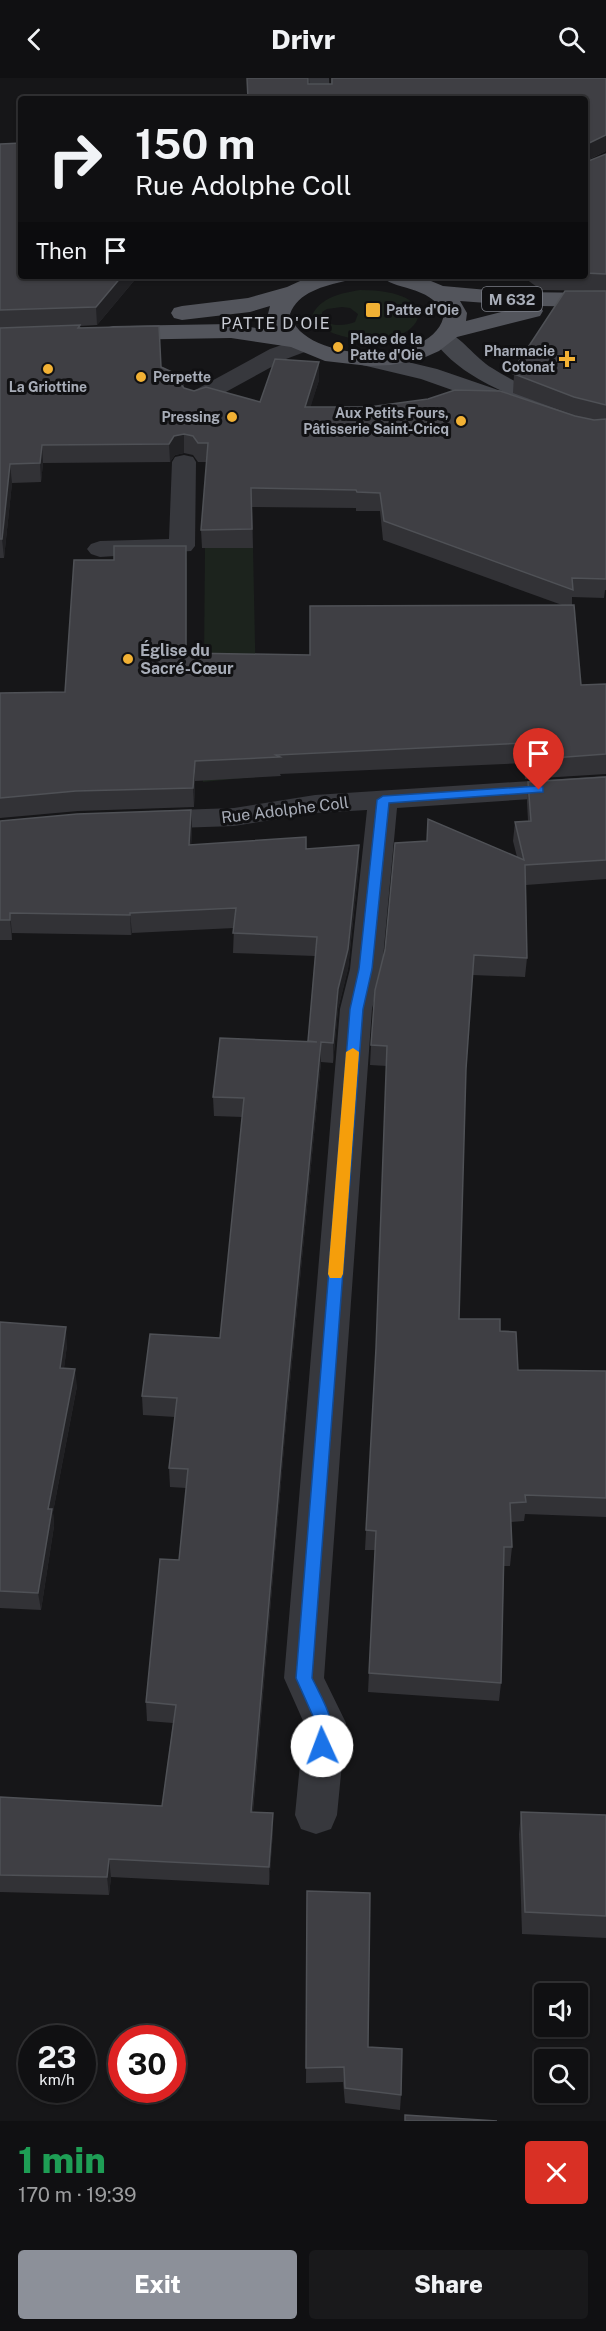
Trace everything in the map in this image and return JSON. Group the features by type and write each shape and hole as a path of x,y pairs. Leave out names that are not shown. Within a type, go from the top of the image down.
{"main road":[{"path":"322,279 292,293 250,305 97,325 231,332 299,343 327,354 366,359 429,374 465,385 564,424 602,433"},
{"path":"366,359 411,354 430,347 446,335 454,322 454,312 449,302 440,293 408,279"},
{"path":"292,293 281,306 279,318 284,330 299,343"},
{"name":"M 632","path":"440,293 487,298 595,301"},
{"name":"M 632","path":"446,335 514,314 595,301"},
{"path":"446,335 462,357 483,373 602,433"}],"street":[{"path":"319,78 320,96"},
{"path":"194,399 299,343"},
{"path":"100,549 182,546 184,462"},
{"name":"Rue Adolphe Coll","path":"124,821 234,817 315,804 606,785"},
{"path":"316,1815 325,1723 304,1678 356,1009 366,969 383,800"}],"shaded area":[{"path":"360,290 391,293 410,300 418,310 417,321 407,331 391,338 369,340 333,333 314,320 312,316 320,304 326,300","holes":["350,308 358,314 355,322 338,325 322,319 322,312 327,309"]},
{"path":"205,548 253,548 257,739 255,777 203,782"}],"building":[{"path":"247,78 308,78 308,84 332,84 332,78 606,78 606,135 588,144 588,96 248,96"},
{"path":"18,143 18,279 119,279 96,307 0,310 0,144"},
{"path":"606,154 606,274 588,273 588,161"},
{"path":"565,291 606,291 606,405 574,397 514,374 519,373 523,368 519,361"},
{"path":"80,325 78,328 159,326 161,367 183,377 179,382 184,388 194,391 206,387 260,402 275,359 319,362 305,407 369,407 428,399 455,390 500,391 575,416 594,420 606,419 606,579 572,578 573,590 384,521 380,493 357,492 356,490 251,488 252,529 201,530 208,443 198,443 193,436 184,434 174,436 169,444 42,445 40,463 10,464 2,539 0,539 0,328"},
{"path":"114,546 186,546 186,653 310,655 310,606 574,605 581,685 606,684 606,754 527,760 526,743 276,755 280,757 195,761 193,788 76,791 0,798 0,693 65,692 74,560 114,560"},
{"path":"606,777 606,860 525,865 527,958 474,955 466,1069 459,1319 500,1319 500,1331 516,1332 518,1370 606,1371 606,1498 525,1495 526,1502 510,1503 512,1547 504,1547 501,1683 369,1673 376,1531 366,1530 376,1348 387,1046 371,1045 375,990 385,950 395,843 427,841 428,819 524,860 515,822 531,821 528,782"},
{"path":"191,810 189,845 306,837 306,849 359,845 348,949 338,989 333,1043 321,1042 286,1404 251,1812 273,1813 269,1867 109,1859 107,1877 0,1875 0,1797 162,1806 176,1705 146,1702 160,1559 179,1560 188,1469 169,1468 177,1398 142,1396 150,1334 220,1338 244,1098 213,1097 220,1038 317,1042 308,1041 317,937 233,933 236,908 130,913 130,915 10,913 10,920 0,920 0,821 77,814"},
{"path":"0,1322 66,1327 60,1368 75,1369 48,1509 52,1509 38,1593 0,1591"},
{"path":"521,1812 606,1815 606,1916 525,1912"},
{"path":"307,1891 370,1893 368,2047 402,2049 401,2095 345,2088 344,2067 306,2068"},
{"path":"405,2115 497,2121 405,2121"}],"slow traffic":[{"path":"336,1274 353,1052"}],"place":[{"name":"Patte d'Oie","path":"373,310"},
{"name":"Place de la Patte d'Oie","path":"338,347"},
{"name":"Pharmacie Cotonat","path":"567,359"},
{"name":"La Griottine","path":"48,369"},
{"name":"Perpette","path":"141,377"},
{"name":"Pressing","path":"232,417"},
{"name":"Aux Petits Fours, Pâtisserie Saint-Cricq","path":"461,421"},
{"name":"Église du Sacré-Cœur","path":"128,659"}],"district":[{"name":"PATTE D'OIE","path":"276,323"}],"route":[{"path":"322,1746 325,1723 304,1678 356,1009 366,969 383,800 539,790"}]}
